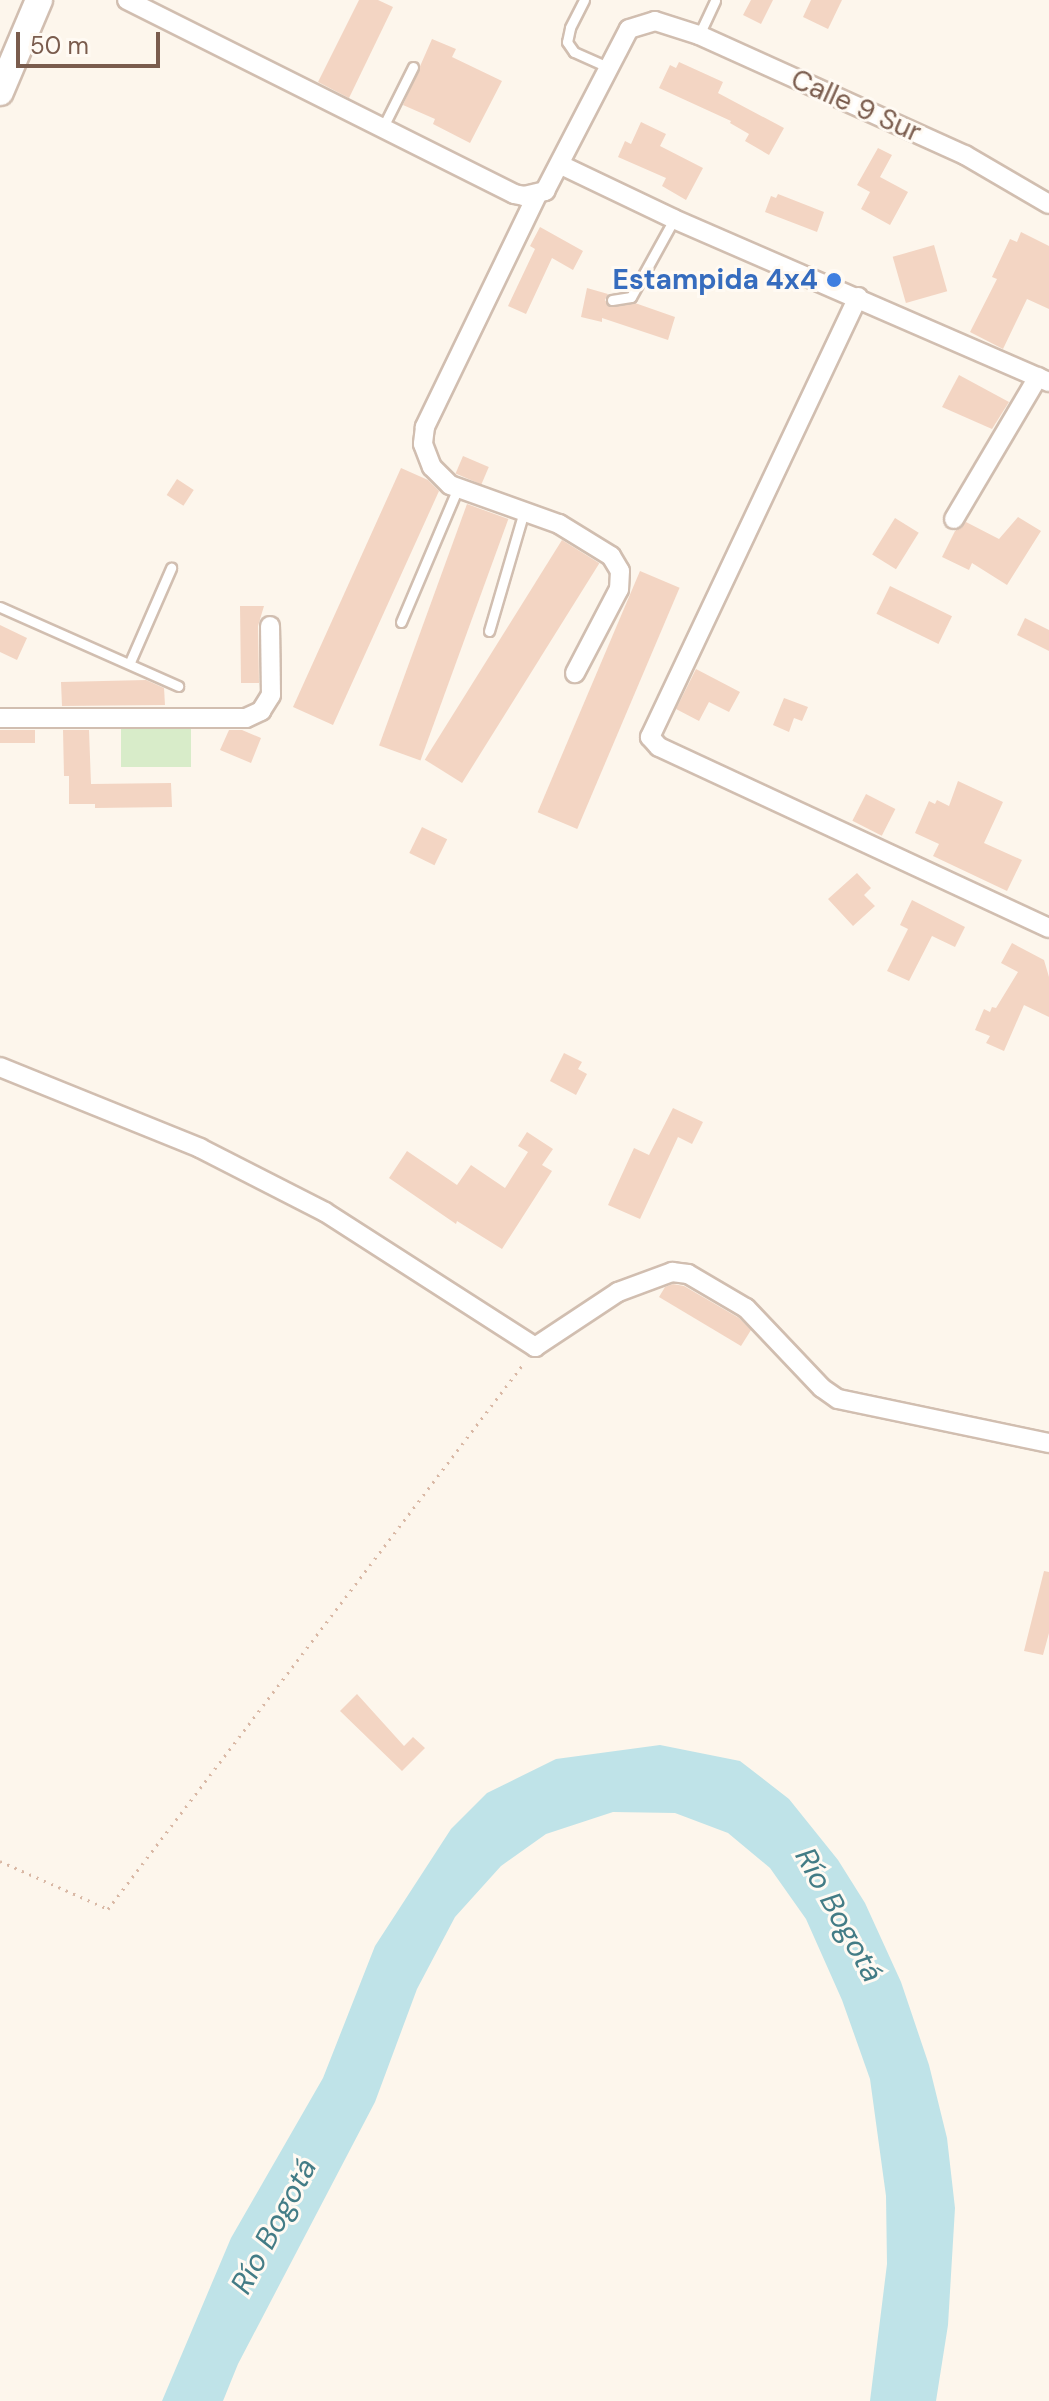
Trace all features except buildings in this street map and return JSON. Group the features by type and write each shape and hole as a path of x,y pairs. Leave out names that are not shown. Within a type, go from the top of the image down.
{"street":[{"path":"0,92 39,0"},
{"path":"127,0 514,194 537,195 545,191 561,165 607,67"},
{"name":"Calle 9 Sur","path":"607,67 629,29 655,21 699,35 965,155 1049,204"},
{"path":"561,165 674,219 1044,380 954,519"},
{"path":"537,195 425,427 423,444 432,467 450,485 559,524 611,556 620,571 619,589 575,673"},
{"path":"858,297 650,737 659,747 1049,928"},
{"path":"0,718 246,718 261,711 271,695 270,626"},
{"path":"0,1067 200,1148 325,1212 535,1347 618,1292 672,1272 688,1274 746,1308 822,1388 838,1399 1049,1443"}],"lane":[{"path":"584,0 570,28 567,42 574,52 607,67"},
{"path":"699,35 715,0"},
{"path":"383,127 413,67"},
{"path":"612,300 631,297 674,219"},
{"path":"401,622 458,488"},
{"path":"489,631 524,511"},
{"path":"130,662 171,568"},
{"path":"0,607 130,662 178,686"}],"path":[{"path":"0,1861 108,1909 535,1347"}],"green space":[{"path":"121,724 191,724 191,767 121,767"}],"water":[{"name":"Río Bogotá","path":"660,1745 740,1761 789,1799 838,1860 865,1903 901,1982 929,2065 947,2138 955,2208 948,2325 936,2401 870,2401 887,2264 886,2196 870,2079 842,2000 806,1919 770,1868 728,1833 675,1813 613,1812 546,1834 501,1866 455,1917 417,1989 375,2102 238,2364 223,2401 162,2401 231,2238 323,2078 375,1946 451,1829 487,1793 556,1759"}],"place":[{"name":"Estampida 4x4","path":"834,280"}]}
